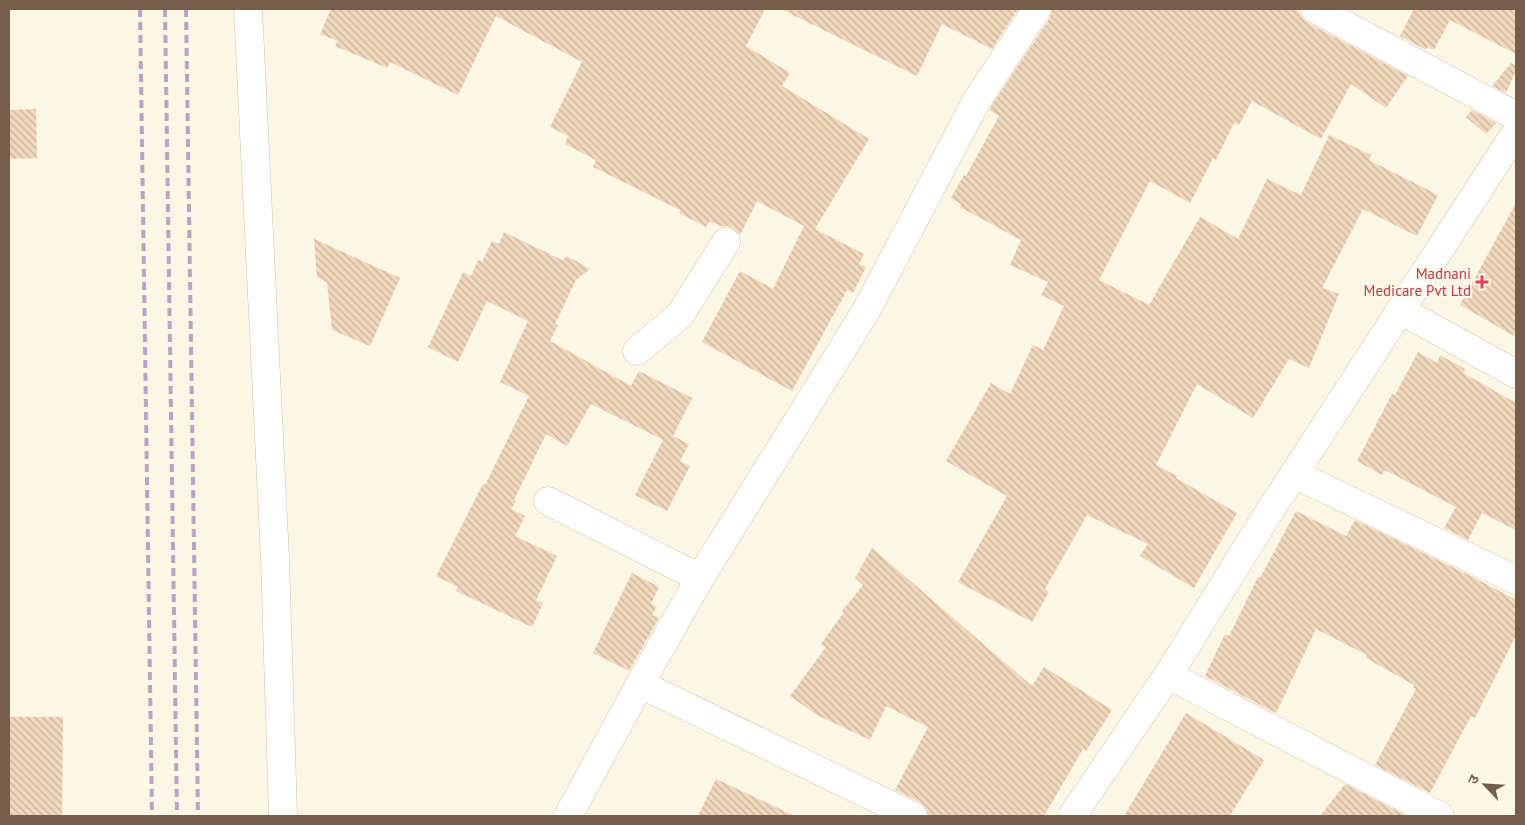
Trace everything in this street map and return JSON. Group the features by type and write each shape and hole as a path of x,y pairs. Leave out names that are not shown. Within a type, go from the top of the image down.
{"street":[{"path":"248,9 275,559 283,816"},
{"path":"568,816 700,578 866,311 977,100 1037,9"},
{"path":"1315,9 1516,116"},
{"path":"1072,816 1168,674 1294,474 1516,132"},
{"path":"636,352 680,315 726,242"},
{"path":"1400,310 1516,374"},
{"path":"1294,474 1516,580"},
{"path":"548,501 700,578"},
{"path":"1168,674 1440,816"},
{"path":"640,684 913,816"}],"building":[{"path":"331,9 765,9 746,46 790,73 782,86 869,139 815,229 864,254 859,264 866,267 853,293 847,290 792,391 702,342 740,271 773,289 804,226 757,201 740,235 734,229 727,226 723,227 710,221 706,227 679,213 680,210 593,167 596,160 565,144 568,136 550,127 582,62 496,16 458,95 390,62 387,68 335,46 338,41 320,34"},
{"path":"781,9 1018,9 992,49 942,24 917,76"},
{"path":"1052,9 1294,9 1300,12 1302,18 1308,23 1408,76 1386,108 1351,84 1321,139 1252,101 1239,125 1234,123 1216,160 1213,158 1190,203 1150,181 1099,280 1149,305 1200,217 1238,239 1267,179 1301,195 1329,135 1371,155 1369,160 1438,195 1417,236 1363,209 1322,288 1339,294 1309,368 1289,359 1253,418 1197,384 1156,465 1237,513 1194,588 1140,556 1148,544 1087,515 1045,589 1049,592 1032,622 958,582 1007,496 946,461 991,383 1010,394 1033,345 1043,350 1064,306 1041,295 1048,282 1010,265 1021,240 960,207 961,204 951,198 964,175 966,176 999,116 989,110 990,108 1050,18"},
{"path":"1414,9 1516,9 1516,54 1450,20 1434,50 1428,47 1426,50 1400,36"},
{"path":"1511,63 1516,66 1516,71 1506,93 1492,86"},
{"path":"36,109 37,158 9,159 9,110"},
{"path":"1472,110 1496,123 1486,134 1466,117"},
{"path":"1516,203 1516,337 1460,305"},
{"path":"504,232 562,260 567,256 590,269 576,280 555,324 558,325 550,341 631,386 639,371 692,398 673,436 689,444 680,461 690,466 667,511 635,495 663,440 591,404 567,446 546,434 511,509 525,516 515,536 557,556 536,600 543,603 532,627 456,591 458,587 436,576 483,484 485,485 529,396 500,382 528,321 487,301 458,362 428,347 463,272 471,276 478,260 482,262 492,241 499,244"},
{"path":"314,239 400,278 370,346 332,330 327,282 317,277"},
{"path":"1418,352 1437,363 1440,355 1465,369 1463,373 1516,403 1516,530 1482,513 1468,540 1444,528 1456,507 1385,470 1382,475 1357,461 1392,394 1395,395"},
{"path":"1296,511 1346,536 1355,520 1516,600 1516,635 1475,718 1471,716 1430,793 1375,765 1416,689 1413,687 1414,685 1366,658 1367,655 1316,629 1276,713 1205,676 1225,634 1229,636 1258,577 1260,578"},
{"path":"872,548 1032,686 1044,667 1112,710 1086,751 1083,749 1044,816 928,816 926,808 920,802 895,790 928,727 886,706 870,740 817,715 790,696 826,647 821,644 844,612 842,611 863,585 855,578"},
{"path":"632,573 659,587 651,604 657,607 652,615 659,618 629,671 593,653"},
{"path":"1186,713 1264,760 1230,816 1124,816"},
{"path":"9,717 63,717 62,816 9,816"},
{"path":"716,779 795,816 698,816"},
{"path":"1345,784 1407,816 1320,816"}],"railway":[{"path":"140,9 152,816"},
{"path":"165,9 177,816"},
{"path":"186,9 198,816"}],"place":[{"name":"Madnani Medicare Pvt Ltd","path":"1482,282"}]}
